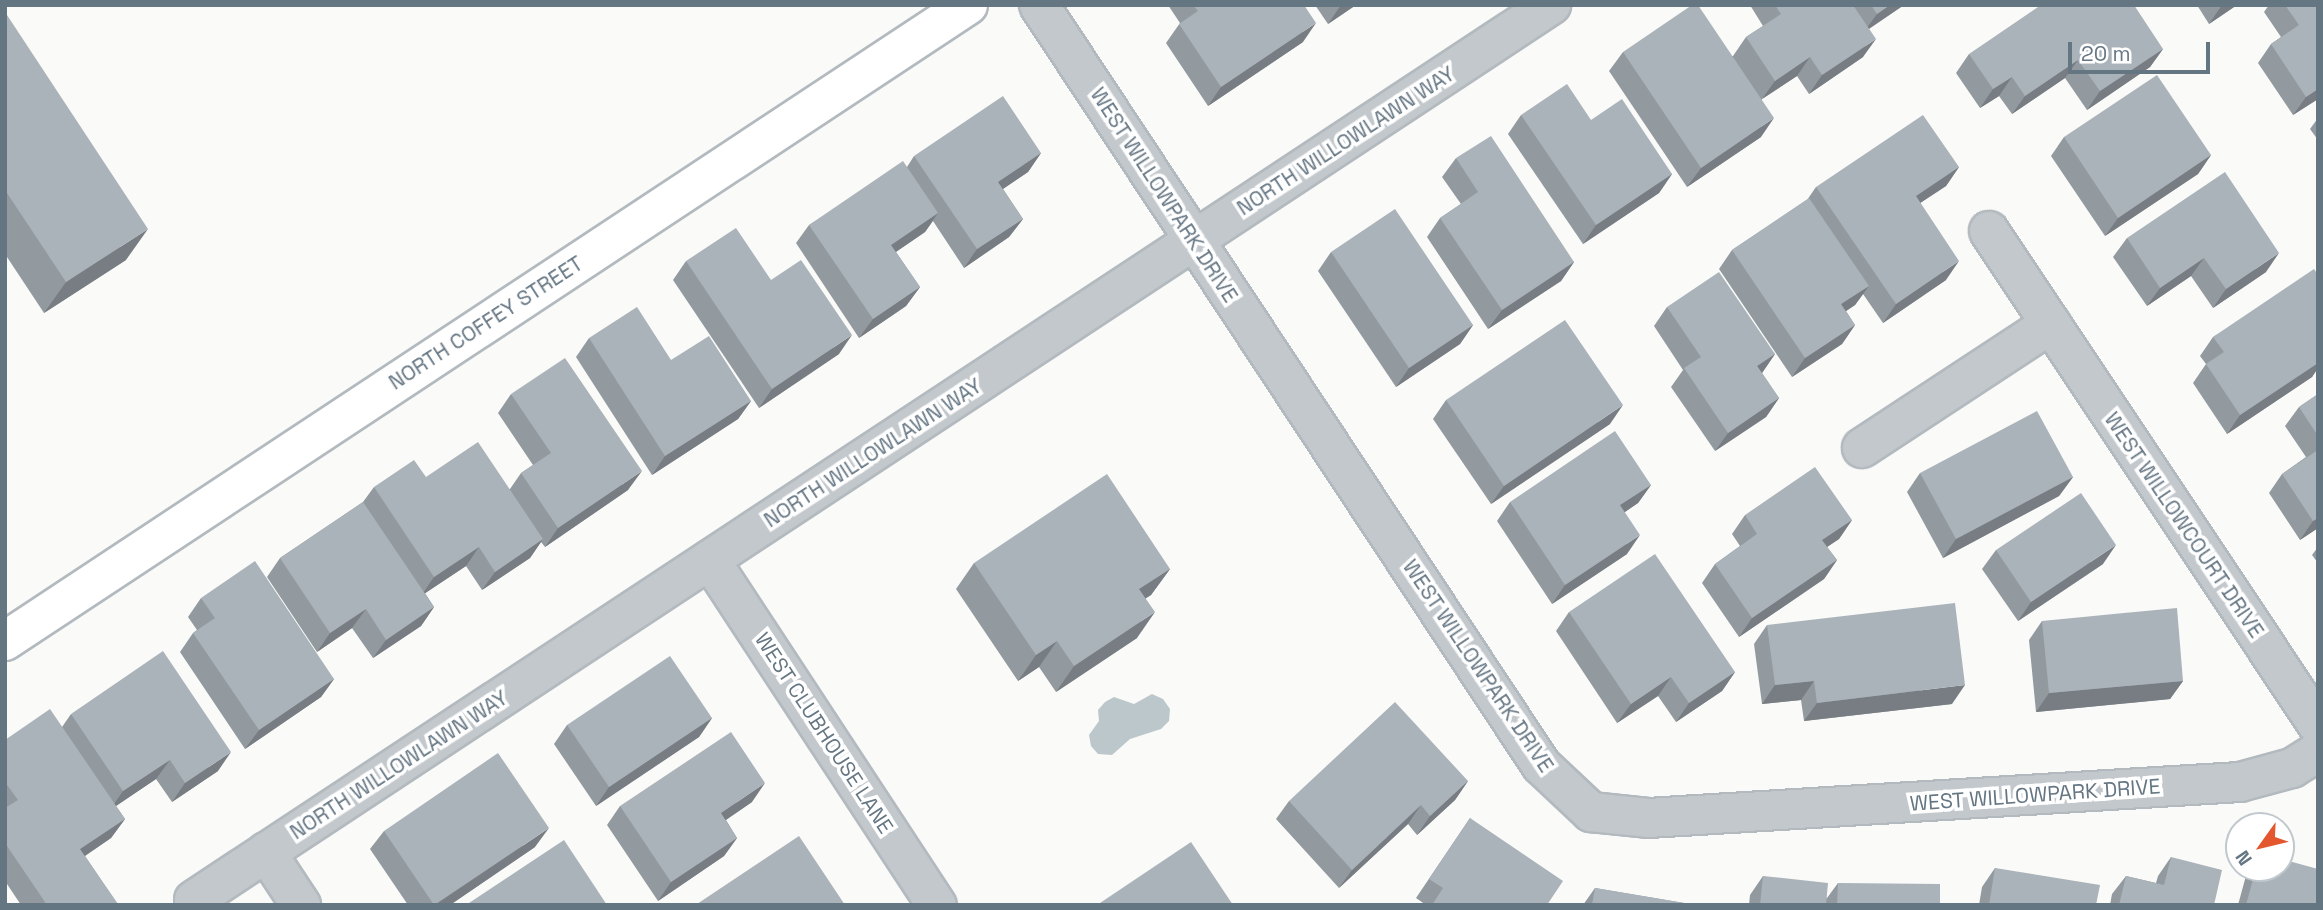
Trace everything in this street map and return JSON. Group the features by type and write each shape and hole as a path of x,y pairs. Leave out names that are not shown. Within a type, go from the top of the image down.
{"street":[{"name":"NORTH COFFEY STREET","path":"5,642 968,5"},
{"name":"WEST WILLOWPARK DRIVE","path":"1039,5 1541,765 1591,812 1648,818 2240,782 2292,768 2318,752"},
{"name":"NORTH WILLOWLAWN WAY","path":"194,900 1551,5"},
{"name":"WEST WILLOWCOURT DRIVE","path":"1989,231 2318,725"},
{"path":"1862,448 2051,324"},
{"name":"WEST CLUBHOUSE LANE","path":"710,560 937,905"},
{"path":"267,852 302,905"}],"shaded area":[{"path":"1152,694 1163,699 1170,709 1169,721 1161,729 1130,739 1112,755 1098,754 1091,746 1089,735 1099,721 1098,710 1105,702 1114,697 1134,704"}],"building":[{"path":"1193,5 1304,5 1316,23 1221,87 1179,24 1198,11"},
{"path":"1692,5 1698,5 1774,118 1701,168 1623,52"},
{"path":"1775,5 1853,5 1876,39 1822,75 1810,57 1775,81 1746,37 1781,14"},
{"path":"1871,5 1890,5 1877,14"},
{"path":"2041,5 2134,5 2163,49 2100,91 2078,60 2025,96 2012,77 1993,89 1969,54"},
{"path":"2285,5 2318,5 2318,89 2306,97 2271,44 2299,25"},
{"path":"5,12 148,229 66,282 5,190"},
{"path":"2157,75 2211,155 2118,218 2064,137"},
{"path":"1567,84 1591,120 1622,99 1672,174 1596,225 1521,115"},
{"path":"1003,96 1041,153 998,182 1023,219 977,249 914,156"},
{"path":"1923,115 1959,167 1916,196 1959,261 1896,304 1816,187"},
{"path":"1491,136 1574,262 1502,310 1440,218 1478,192 1456,158"},
{"path":"903,161 938,213 891,245 920,287 873,319 809,225"},
{"path":"2225,172 2279,253 2226,289 2204,258 2160,288 2127,238"},
{"path":"1809,198 1869,286 1841,304 1855,325 1805,358 1732,250"},
{"path":"1395,209 1473,325 1409,368 1331,252"},
{"path":"736,228 771,280 801,260 852,335 772,389 686,261"},
{"path":"2314,269 2318,275 2318,363 2240,415 2206,364 2224,352 2213,337"},
{"path":"1719,272 1775,354 1757,366 1779,398 1728,433 1684,368 1701,357 1667,307"},
{"path":"637,307 671,360 709,336 751,401 665,456 589,338"},
{"path":"1565,320 1623,405 1504,486 1446,400"},
{"path":"565,358 642,471 558,528 521,473 551,453 511,394"},
{"path":"2318,394 2318,436 2299,407"},
{"path":"2037,411 2073,477 1956,539 1920,473"},
{"path":"1615,431 1651,485 1620,505 1640,535 1565,585 1510,502"},
{"path":"478,442 543,539 495,572 479,547 434,577 374,487 414,460 426,477"},
{"path":"2318,450 2318,518 2313,521 2282,474"},
{"path":"1815,467 1852,520 1822,540 1837,560 1752,618 1715,564 1757,534 1745,515"},
{"path":"1107,474 1170,569 1139,589 1155,612 1074,666 1057,641 1036,655 974,563"},
{"path":"2081,493 2116,545 2031,602 1996,550"},
{"path":"363,502 434,607 386,640 366,609 330,633 280,558"},
{"path":"1655,554 1735,672 1689,703 1671,677 1631,704 1569,612"},
{"path":"255,561 334,679 259,730 193,633 215,618 201,598"},
{"path":"1955,603 1965,685 1817,703 1814,681 1775,685 1767,625"},
{"path":"2177,608 2183,681 2049,693 2042,621"},
{"path":"163,651 231,752 185,783 170,760 123,791 71,714"},
{"path":"670,656 712,718 609,787 567,725"},
{"path":"1395,702 1468,781 1430,816 1421,805 1352,870 1289,801"},
{"path":"50,709 125,819 80,849 117,905 47,905 5,843 5,808 18,800 5,782 5,740"},
{"path":"731,732 765,783 721,813 737,838 671,882 620,806"},
{"path":"498,753 549,828 434,905 384,831"},
{"path":"1470,818 1563,881 1547,905 1432,905 1443,888 1429,879"},
{"path":"799,836 845,905 697,904"},
{"path":"564,840 607,905 466,905"},
{"path":"1191,842 1233,905 1097,905"},
{"path":"2171,857 2222,870 2214,905 2119,905 2126,876 2164,885"},
{"path":"2295,863 2318,869 2318,905 2246,905 2252,882 2295,882"},
{"path":"1995,868 2100,885 2096,905 1989,905"},
{"path":"1763,876 1828,883 1826,905 1760,905"},
{"path":"1838,883 1940,884 1940,905 1837,905"},
{"path":"1595,888 1696,905 1592,905"}]}
